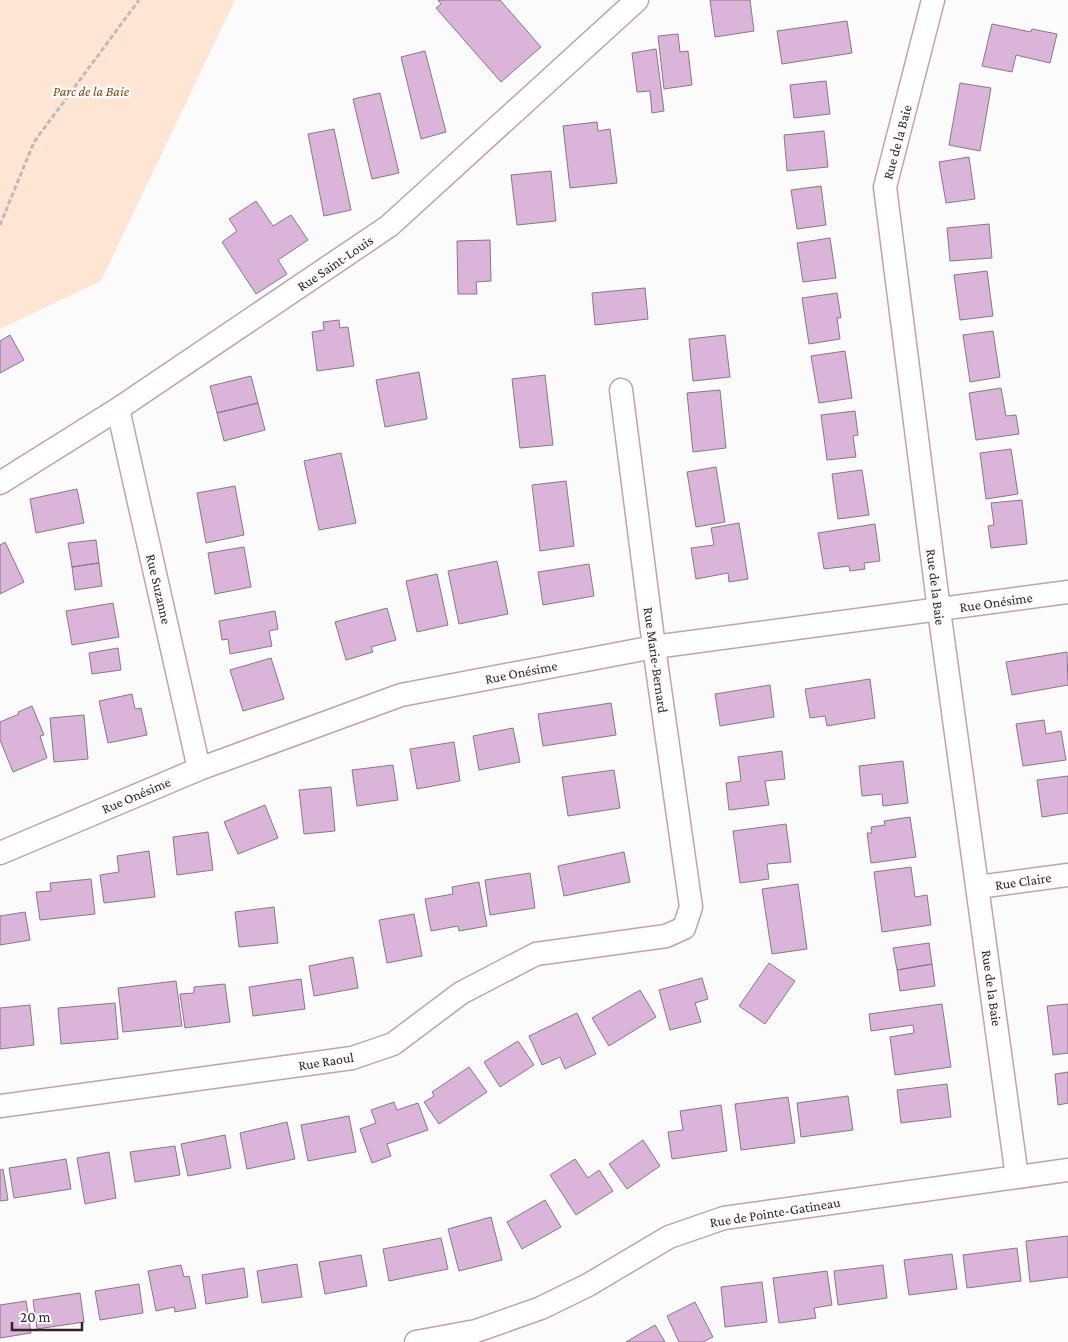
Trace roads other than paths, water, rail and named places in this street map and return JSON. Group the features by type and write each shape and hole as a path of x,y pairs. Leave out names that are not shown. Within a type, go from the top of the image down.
{"street":[{"name":"Rue Saint-Louis","path":"0,483 118,409 389,226 637,0"},
{"name":"Rue de la Baie","path":"933,0 885,187 939,610 1017,1177"},
{"name":"Rue Marie-Bernard","path":"621,390 654,647 691,907 684,928"},
{"name":"Rue Suzanne","path":"118,409 199,769"},
{"name":"Rue Onésime","path":"0,853 199,769 401,695 654,647 1068,592"},
{"name":"Rue Claire","path":"978,887 1068,874"},
{"name":"Rue Raoul","path":"0,1106 352,1058 393,1044 461,993 536,954 666,936 684,928"},
{"name":"Rue de Pointe-Gatineau","path":"416,1342 477,1336 506,1321 564,1298 669,1237 724,1218 1068,1170"}],"park label":[{"name":"Parc de la Baie","path":"91,91"}]}
